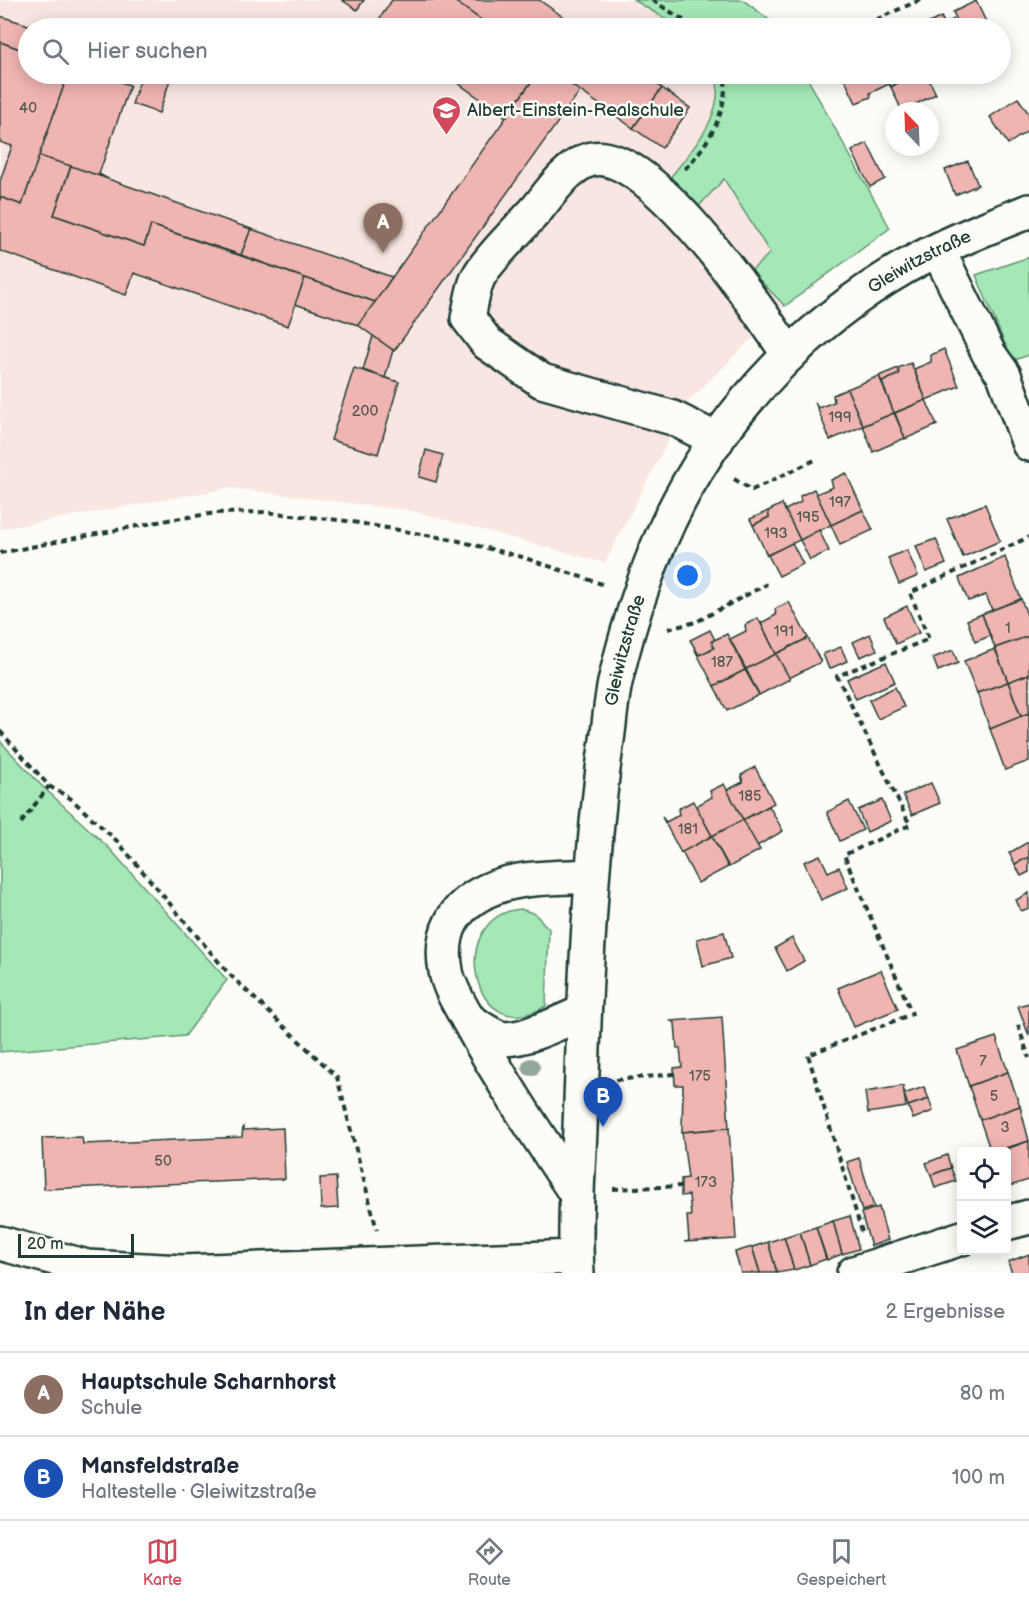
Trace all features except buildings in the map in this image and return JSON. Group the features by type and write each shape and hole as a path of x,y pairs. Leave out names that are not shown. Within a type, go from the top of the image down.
{"street":[{"path":"717,440 673,418 542,381 487,344 468,318 478,278 561,181 586,160 609,159 630,168 689,220 744,288 789,355"},
{"name":"Gleiwitzstraße","path":"576,1265 584,1012 592,876 603,770 619,669 640,596 679,501 717,440 750,398 789,355 831,318 870,290 938,250 1029,211"},
{"path":"938,250 989,354 1004,375 1029,444"},
{"path":"577,1195 500,1080 468,1019 446,972 445,943 449,922 466,903 489,890 519,882 592,876"},
{"path":"468,1019 502,1039 522,1036 584,1012"},
{"path":"1011,1222 1029,1217"},
{"path":"863,1270 957,1240"},
{"path":"0,1243 87,1270 182,1272 576,1265"}],"path":[{"path":"652,0 680,18"},
{"path":"880,18 920,0"},
{"path":"662,196 704,148 720,116 726,84"},
{"path":"731,477 752,490 817,459"},
{"path":"0,553 168,520 216,513 265,512 347,521 454,540 522,557 602,584"},
{"path":"863,1270 808,1055 912,1014 844,855 910,825 837,676 929,639 910,593 1029,537"},
{"path":"664,630 696,622 767,584"},
{"path":"0,731 50,786 70,798 117,841 229,974 337,1077 382,1249 394,1269"},
{"path":"21,823 50,786"},
{"path":"1018,1025 1029,1058"},
{"path":"613,1080 674,1074"},
{"path":"612,1189 681,1186"}],"shaded area":[{"path":"0,0 634,0 664,18 18,18 18,84 718,84 715,113 698,142 770,253 752,272 785,306 688,402 605,563 413,511 230,488 0,529"}],"green space":[{"path":"634,0 743,0 767,18 664,18"},
{"path":"717,84 811,84 890,228 785,306 751,271 770,253 724,179 699,206 670,178 705,130 712,117"},
{"path":"1029,257 1029,355 1012,361 976,275"},
{"path":"0,741 41,785 110,849 227,980 185,1036 0,1052"},
{"path":"521,909 535,914 549,929 546,1006 520,1015 500,1011 485,997 477,977 476,954 482,933 497,917"}],"place":[{"name":"Albert-Einstein-Realschule","path":"446,136"},
{"name":"Hauptschule Scharnhorst","path":"383,253"},
{"name":"Mansfeldstraße","path":"603,1127"}]}
